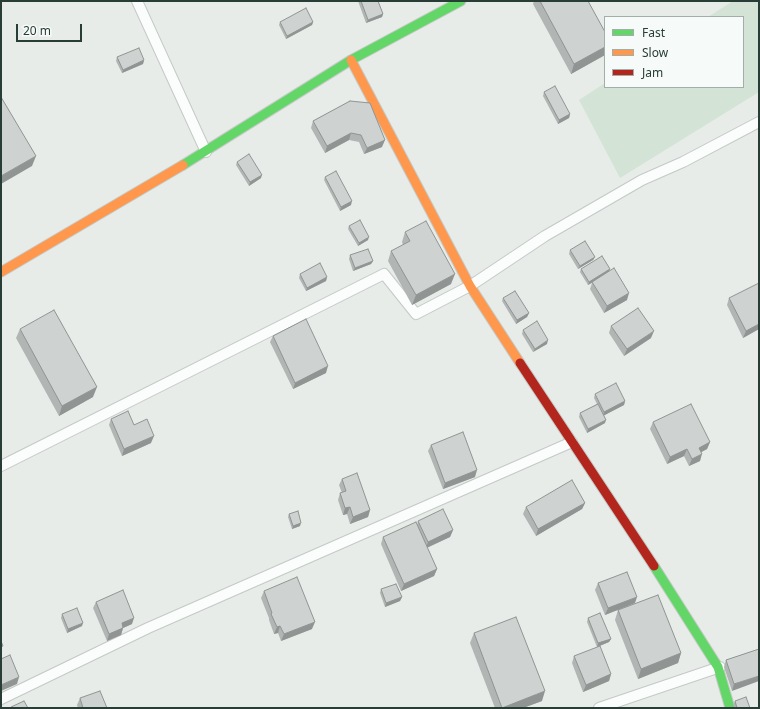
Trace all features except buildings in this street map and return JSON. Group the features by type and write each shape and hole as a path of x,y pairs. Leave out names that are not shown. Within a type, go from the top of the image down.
{"street":[{"path":"1,272 206,152 351,60 461,1"},
{"path":"351,60 470,286 718,667 730,708"}],"lane":[{"path":"137,1 206,152"},
{"path":"1,466 384,274 416,314 470,286 545,236 642,180 683,162 759,122"},
{"path":"1,699 148,628 572,442"},
{"path":"599,708 732,662"}],"green space":[{"path":"733,1 759,1 759,92 620,178 579,100 604,84 604,88 744,88 744,16 710,16"}],"traffic: fast":[{"path":"183,165 351,60 461,1"},
{"path":"654,566 718,667 730,708"}],"traffic: slow":[{"path":"351,60 470,286 520,363"},
{"path":"1,272 183,165"}],"traffic: jam":[{"path":"520,363 654,566"}]}
